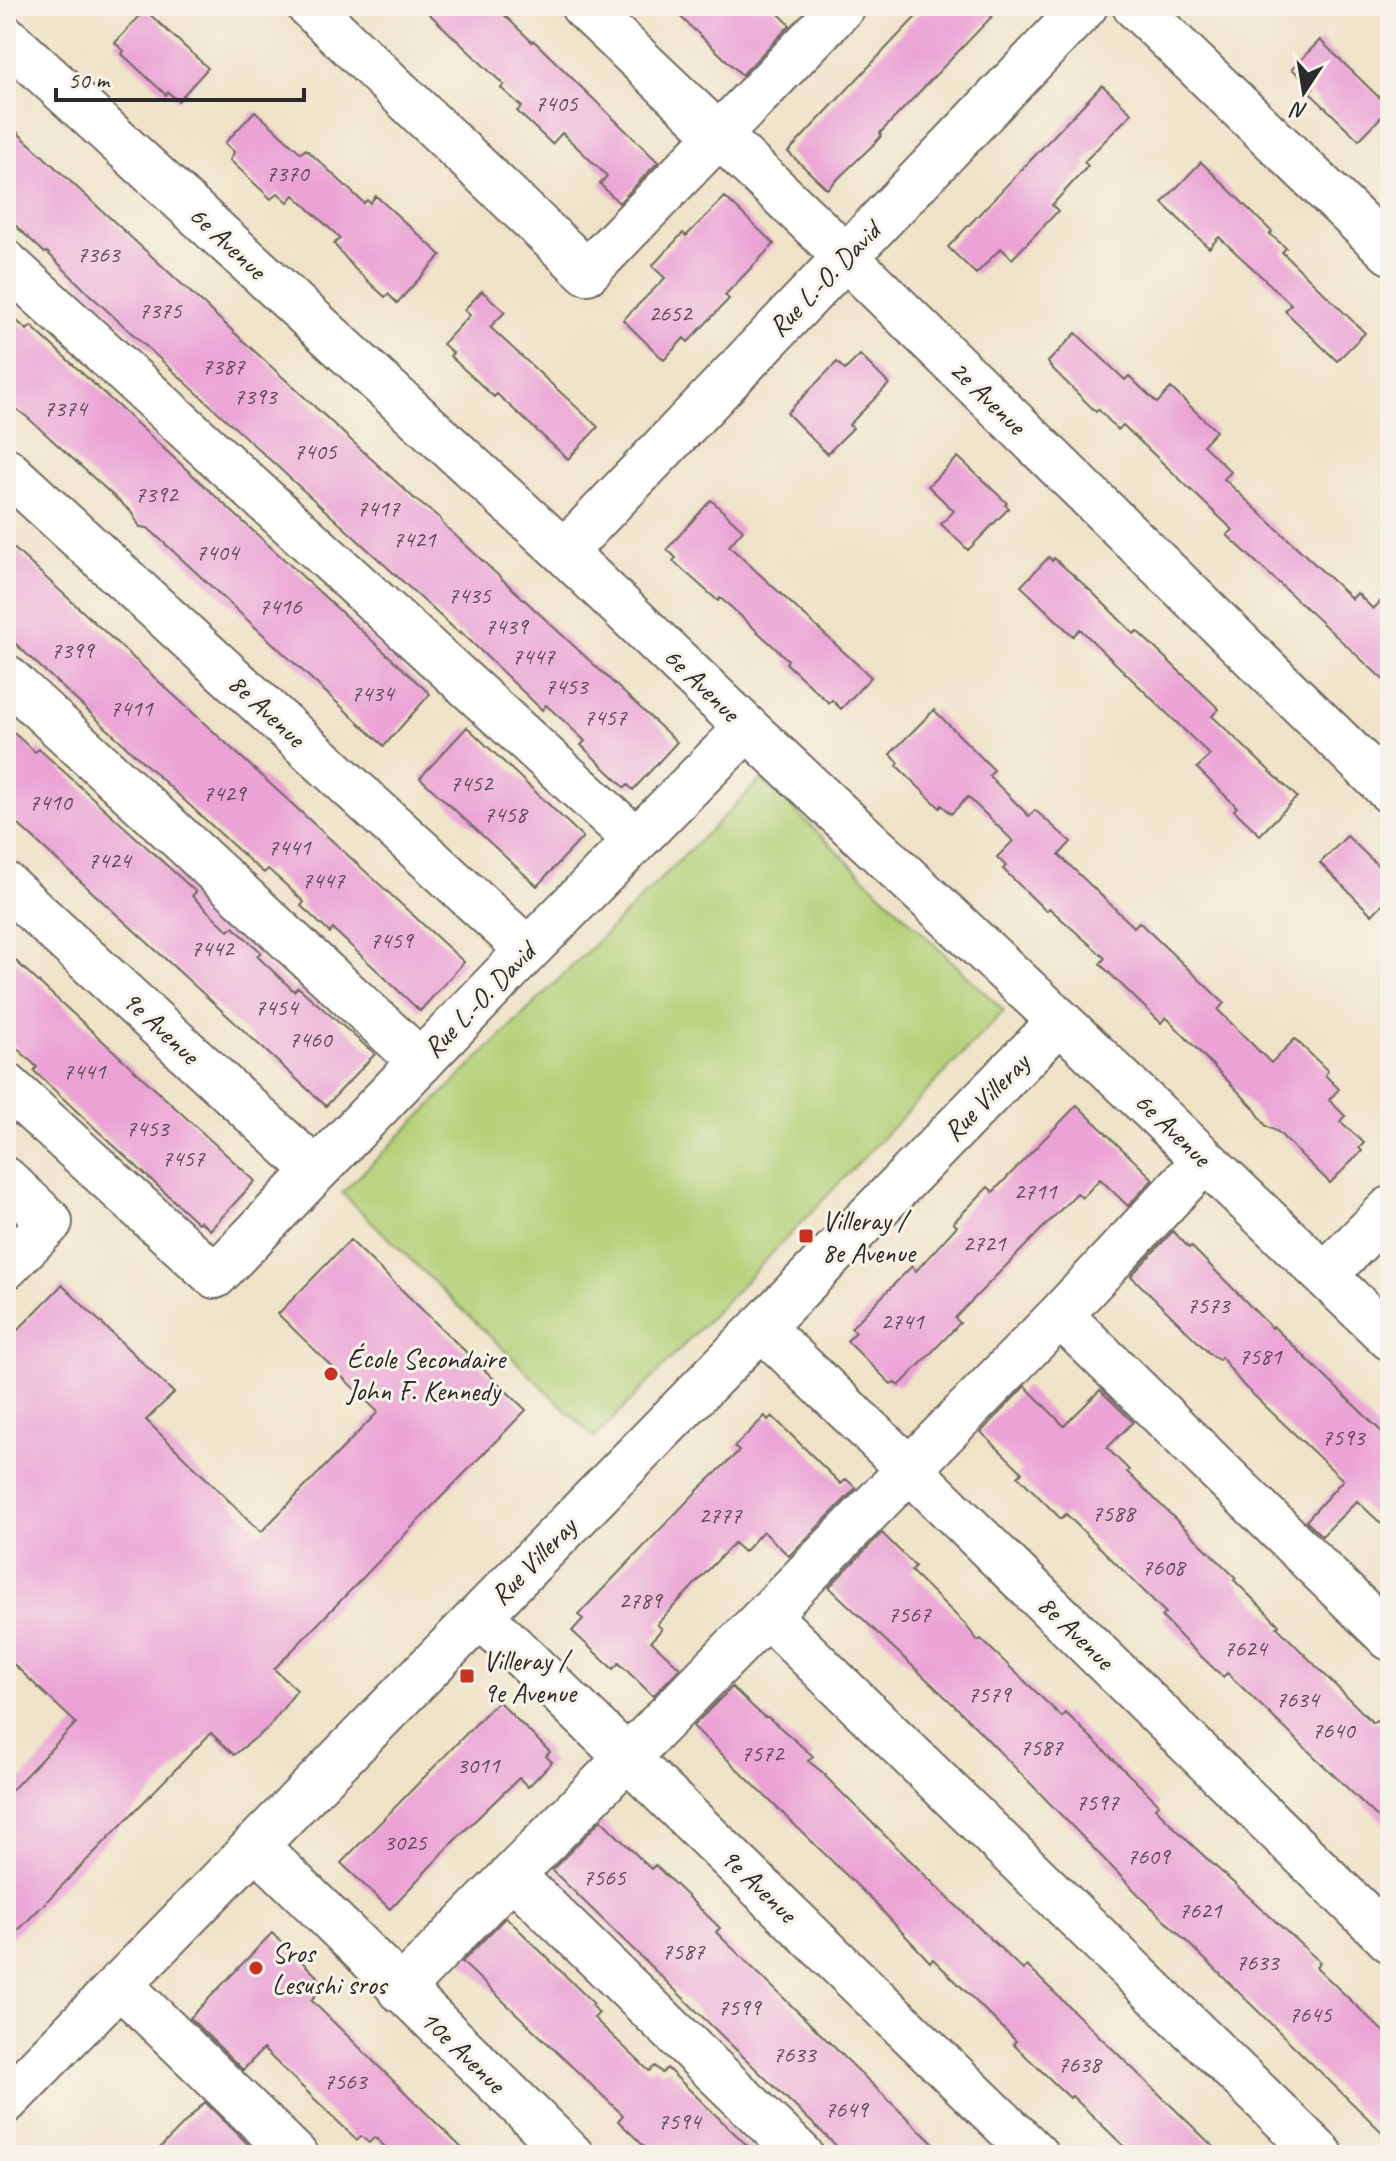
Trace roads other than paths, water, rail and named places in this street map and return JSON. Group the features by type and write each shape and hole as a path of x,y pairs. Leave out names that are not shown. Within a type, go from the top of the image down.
{"street":[{"path":"309,6 587,272 843,6"},
{"name":"2e Avenue","path":"583,6 845,257 1390,791"},
{"name":"Rue L.-O. David","path":"564,552 1085,6"},
{"path":"1135,6 1390,252"},
{"name":"6e Avenue","path":"6,38 564,552 1390,1338"},
{"path":"6,263 636,840"},
{"name":"8e Avenue","path":"6,470 528,950"},
{"path":"6,677 421,1062"},
{"name":"Rue L.-O. David","path":"6,1085 215,1276 528,950 747,728"},
{"name":"9e Avenue","path":"6,885 315,1170"},
{"name":"Rue Villeray","path":"6,2101 1060,1021"},
{"path":"400,1990 1060,1315 1205,1160"},
{"path":"6,1180 50,1222 6,1267"},
{"path":"1325,1275 1390,1209"},
{"path":"1060,1315 1390,1638"},
{"name":"8e Avenue","path":"761,1327 1390,1940"},
{"name":"9e Avenue","path":"480,1615 1036,2155"},
{"path":"767,1615 1321,2155"},
{"name":"10e Avenue","path":"255,1845 571,2155"},
{"path":"513,1876 801,2155"},
{"path":"119,1984 295,2155"}],"place":[{"name":"Villeray / 8e Avenue","path":"806,1236"},
{"name":"École Secondaire John F. Kennedy","path":"331,1374"},
{"name":"Villeray / 9e Avenue","path":"467,1676"},
{"name":"Sros Lesushi sros","path":"256,1968"}]}
